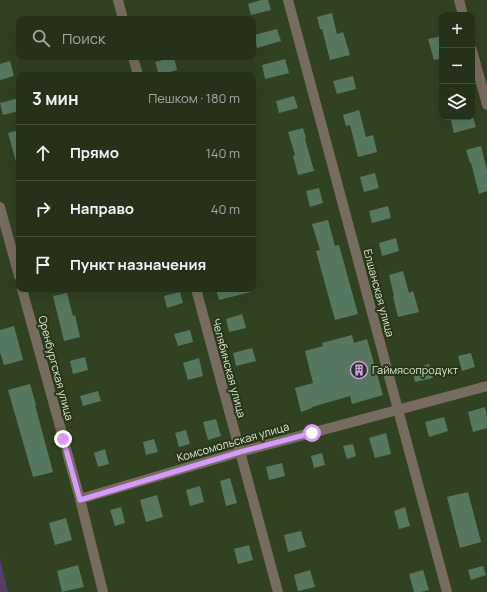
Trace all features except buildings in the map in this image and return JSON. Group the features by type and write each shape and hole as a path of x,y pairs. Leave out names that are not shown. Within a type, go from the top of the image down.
{"street":[{"path":"118,0 122,16"},
{"name":"Елшанская улица","path":"288,0 447,592"},
{"path":"459,0 462,12"},
{"path":"134,60 137,72"},
{"path":"475,61 487,105"},
{"path":"0,206 16,265"},
{"name":"Оренбургская улица","path":"23,292 80,500 103,592"},
{"name":"Челябинская улица","path":"197,292 278,592"},
{"name":"Комсомольская улица","path":"80,500 240,452 487,386"}],"shaded area":[{"path":"0,559 8,592 0,592"}],"place":[{"name":"Гаймясопродукт","path":"359,370"}],"route":[{"path":"63,439 80,500 240,452 312,433"}]}
